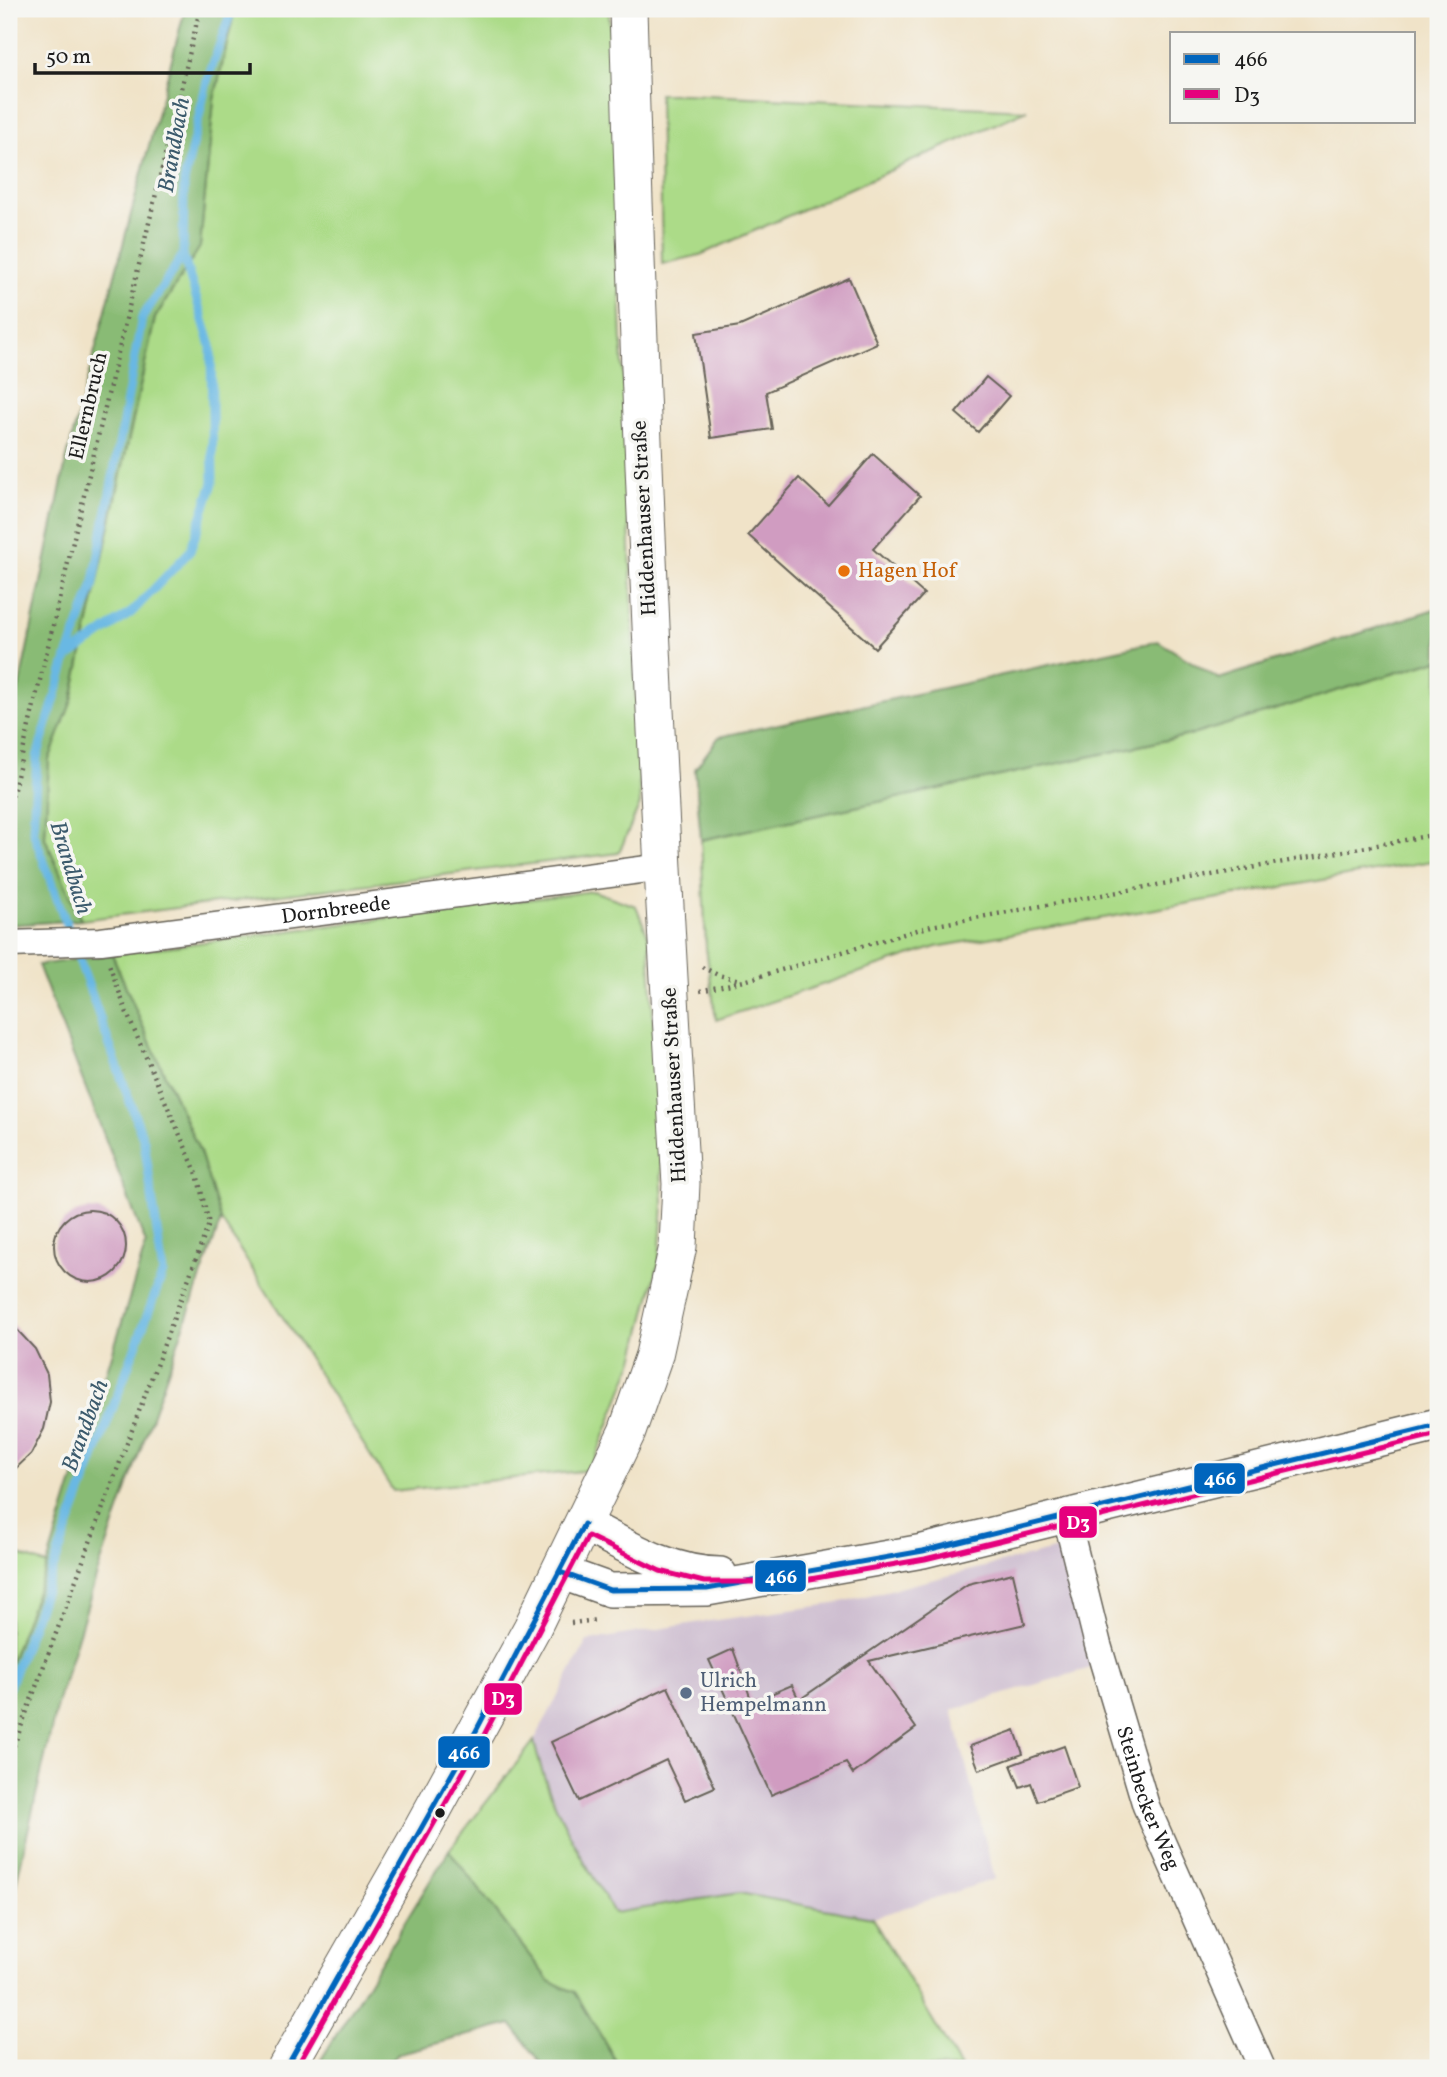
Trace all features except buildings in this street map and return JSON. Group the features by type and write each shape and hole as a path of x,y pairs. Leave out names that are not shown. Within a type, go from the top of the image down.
{"main road":[{"name":"Hiddenhauser Straße","path":"286,2068 423,1827 584,1524 627,1432 654,1355 678,1246 681,1184 638,355 628,9"}],"street":[{"name":"Dornbreede","path":"9,944 101,941 663,867"},
{"path":"560,1572 610,1590 706,1589 923,1550 1438,1425"},
{"name":"Steinbecker Weg","path":"1066,1516 1098,1645 1146,1806 1262,2068"},
{"path":"584,1524 663,1563 706,1574 792,1573"}],"path":[{"name":"Ellernbruch","path":"9,810 200,9"},
{"path":"670,996 744,981 931,926 1438,834"},
{"path":"9,1759 209,1224 197,1174 128,1016 101,941"}],"shaded area":[{"path":"1062,1548 1094,1667 952,1710 995,1879 872,1918 739,1893 614,1913 566,1829 538,1760 534,1741 587,1641 833,1604"}],"green space":[{"path":"185,9 235,9 214,100 200,247 155,318 72,700 49,760 45,838 81,920 9,925 9,736 67,457"},
{"path":"235,9 609,9 640,804 619,853 81,920 45,838 49,760 72,700 155,318 200,246 214,100"},
{"path":"659,94 1027,110 700,255 662,264"},
{"path":"1438,608 1438,660 1195,734 701,840 695,769 719,737 1158,641 1219,679"},
{"path":"1438,660 1438,860 936,947 716,1020 706,948 701,840 1195,734"},
{"path":"593,891 636,906 649,938 663,1203 659,1262 634,1360 591,1470 393,1491 221,1220 200,1152 112,954"},
{"path":"112,954 200,1152 221,1220 98,1571 57,1704 9,1907 9,1666 47,1565 146,1244 38,965"},
{"path":"9,1551 47,1565 9,1666"},
{"path":"534,1741 557,1808 614,1913 739,1893 872,1918 961,2068 620,2068 575,1993 549,1981 449,1850"},
{"path":"449,1850 549,1981 575,1992 620,2068 545,2068 511,2024 400,2053 381,2068 316,2068"}],"waterway":[{"name":"Brandbach","path":"9,1687 163,1273 144,1141 33,831 37,757 67,658 132,612 190,551 213,483 211,346 183,255 184,182 207,81 232,9"},
{"path":"67,657 93,587 142,318 183,255"}],"transit line":[{"name":"466","path":"560,1572 610,1590 707,1589 923,1551 1438,1425"},
{"name":"D3","path":"296,2068 484,1735 588,1536 660,1571 704,1582 793,1582 925,1559 1438,1434"},
{"name":"466","path":"286,2068 476,1731 584,1524"}],"place":[{"name":"Hagen Hof","path":"844,571"},
{"name":"Ulrich Hempelmann","path":"686,1693"}]}
